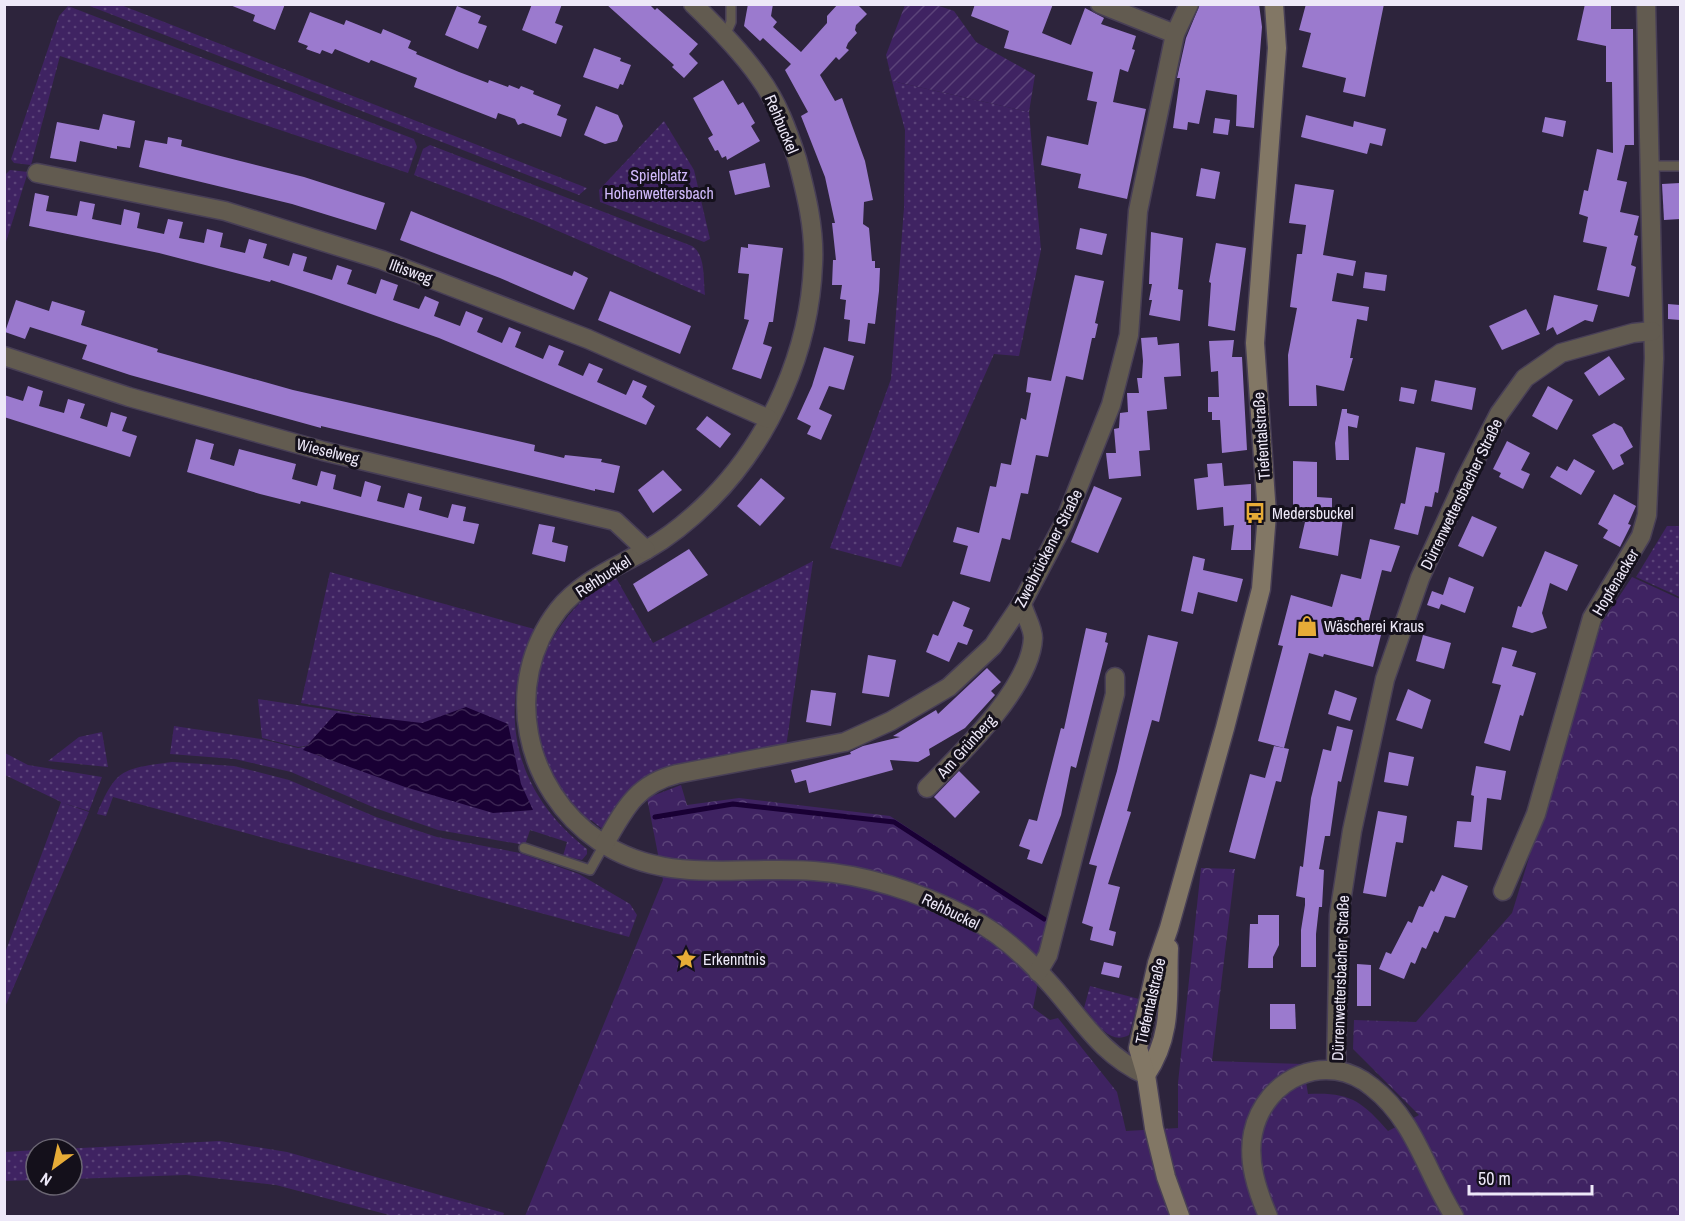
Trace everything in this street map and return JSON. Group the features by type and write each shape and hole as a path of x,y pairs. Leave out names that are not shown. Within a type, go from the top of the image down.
{"street":[{"name":"Rehbuckel","path":"693,4 725,36 761,79 779,111 803,182 812,226 814,261 806,319 786,386 769,419 740,465 712,498 689,519 646,550 595,577 564,604 544,635 529,675 527,722 534,758 540,774 560,806 574,821 604,844 644,864 666,869 814,871 875,880 910,891 976,921 1038,972 1108,1053 1126,1066 1146,1075"},
{"path":"1100,4 1175,34"},
{"name":"Zweibrückener Straße","path":"604,844 629,804 651,783 677,774 845,742 901,715 949,687 986,653 1022,603 1064,523 1111,405 1129,334 1138,211 1175,34 1189,4"},
{"name":"Tiefentalstraße","path":"1146,1075 1160,1054 1165,1033 1170,928 1246,652 1264,569 1267,514 1255,343 1277,48 1274,4"},
{"path":"1646,4 1652,331"},
{"name":"Iltisweg","path":"36,173 225,211 382,260 598,344 769,419"},
{"name":"Hopfenacker","path":"1503,891 1536,814 1592,618 1641,536 1647,504 1654,358 1652,331"},
{"name":"Dürrenwettersbacher Straße","path":"1336,1070 1339,915 1352,831 1386,679 1420,578 1466,478 1499,414 1525,378 1561,353 1633,333 1652,331"},
{"name":"Wieselweg","path":"4,356 129,397 323,450 615,521 646,550"},
{"name":"Am Grünberg","path":"927,788 981,734 1024,668 1033,637 1022,603"},
{"path":"1038,972 1048,955 1115,694 1115,676"},
{"path":"1268,1216 1259,1194 1251,1151 1253,1133 1259,1114 1270,1098 1287,1081 1308,1071 1336,1070 1371,1085 1401,1114 1454,1216"},
{"path":"1146,1075 1154,1128 1166,1177 1180,1216"}],"lane":[{"path":"725,36 731,22 731,4"},
{"path":"1650,166 1680,166"},
{"path":"524,848 590,870 604,844"}],"green space":[{"path":"87,5 121,5 587,188 579,195"},
{"path":"905,5 936,5 954,11 976,42 1035,75 1029,112 892,81 886,55"},
{"path":"68,6 414,139 417,147 408,173 60,56 31,165 14,163 11,159 59,16"},
{"path":"892,81 1029,112 1041,250 1019,356 994,354 901,567 830,548 891,379 904,208 905,130"},
{"name":"Spielplatz Hohenwettersbach","path":"664,121 694,170 710,239 704,242 600,202 599,190"},
{"path":"430,145 692,246 702,261 705,295 533,220 414,175 423,149"},
{"path":"10,170 28,172 5,245 4,176"},
{"path":"1667,526 1680,526 1680,597 1636,577"},
{"path":"813,561 786,747 668,771 610,823 601,828 591,820 586,825 564,797 545,765 537,743 533,718 534,693 539,669 548,647 576,607 615,576 653,643"},
{"path":"330,572 534,629 522,660 516,691 515,720 519,749 528,776 543,802 562,827 587,849 587,854 582,860 563,856 567,842 530,830 525,845 438,830 375,808 291,772 235,759 170,754 174,726 261,739 298,748 326,743 298,747 262,738 258,699 370,716 369,734 371,715 301,703"},
{"path":"1632,577 1680,599 1680,1216 525,1216 663,880 647,798 681,785 687,805 739,798 890,816 1050,921 1033,1008 1050,1020 1058,1018 1117,1092 1126,1131 1178,1128 1178,1083 1201,868 1235,869 1212,1061 1303,1064 1308,1094 1334,1095 1353,1100 1370,1112 1388,1131 1419,1115 1353,1049 1354,1020 1416,1022 1512,913 1601,624"},
{"path":"102,732 108,767 48,761 79,737"},
{"path":"5,753 28,765 102,777 89,811 63,803 89,812 5,1007 5,953 61,802 5,775"},
{"path":"172,762 234,766 289,780 376,817 437,837 520,853 579,874 630,904 637,915 629,937 113,797 106,816 97,814 110,787 124,773 142,766"},
{"path":"1090,986 1139,999 1129,1035 1122,1038 1109,1035 1084,1008"},
{"path":"220,1141 287,1152 504,1213 503,1216 393,1216 276,1185 186,1175 84,1179 84,1148"},
{"path":"24,1151 24,1180 5,1181 5,1152"}],"water":[{"path":"466,707 508,724 521,784 533,810 493,813 405,787 303,750 336,713 422,723"}],"building":[{"path":"285,4 275,30 253,21 255,15 230,5"},
{"path":"532,4 562,4 555,23 563,26 556,44 522,30"},
{"path":"606,4 649,4 655,10 657,8 698,44 689,54 698,63 684,78 672,67 674,65"},
{"path":"748,4 773,4 771,16 777,22 773,27 801,52 827,23 827,16 838,4 857,4 867,14 856,25 857,33 846,48 849,50 839,60 836,57 820,75 835,101 842,98 865,161 873,200 864,202 863,224 869,228 872,261 875,261 875,268 880,268 879,291 875,324 868,323 865,344 848,341 850,320 844,319 846,300 840,299 842,285 832,285 833,260 836,260 832,223 835,223 825,177 801,116 808,112 785,70 791,64 763,38 760,41 744,26"},
{"path":"975,4 1053,4 1042,33 1071,45 1085,8 1104,18 1101,24 1136,36 1132,49 1135,50 1128,72 1120,69 1113,102 1146,109 1127,199 1078,188 1081,174 1041,165 1047,136 1088,145 1097,102 1087,100 1093,72 1004,48 1009,31 971,16"},
{"path":"1200,4 1259,4 1262,27 1254,128 1236,126 1237,95 1206,90 1199,124 1188,122 1187,130 1173,128 1180,78 1177,78 1186,38"},
{"path":"1306,4 1384,4 1365,97 1343,92 1346,78 1302,67 1311,33 1299,30"},
{"path":"1585,4 1611,4 1611,29 1633,29 1634,145 1625,145 1617,180 1627,182 1620,212 1639,216 1634,235 1638,236 1631,265 1636,267 1629,297 1597,290 1607,247 1583,242 1588,217 1579,214 1584,190 1588,191 1597,149 1613,153 1612,82 1606,82 1606,46 1577,40"},
{"path":"457,6 481,16 478,23 487,26 478,49 445,35"},
{"path":"310,12 344,25 346,20 381,34 383,29 411,41 408,48 417,52 416,54 459,72 488,83 489,80 508,87 509,85 519,89 521,86 534,91 533,94 561,105 557,115 567,119 561,137 523,123 518,125 515,119 498,113 496,119 414,87 417,78 371,60 369,63 335,49 332,54 322,50 320,54 306,49 308,46 298,42"},
{"path":"594,48 621,58 620,61 631,65 623,85 620,84 618,89 583,77"},
{"path":"723,80 738,105 743,102 755,123 751,126 760,141 727,160 726,156 722,158 718,150 715,151 708,138 713,135 693,98"},
{"path":"596,106 618,115 623,126 617,141 605,144 584,135"},
{"path":"103,114 135,121 130,148 117,146 117,149 80,141 76,162 50,158 57,122 99,130"},
{"path":"1306,115 1353,127 1354,121 1386,129 1382,146 1370,143 1367,154 1301,137"},
{"path":"1545,117 1566,121 1563,137 1542,132"},
{"path":"1215,118 1230,120 1228,135 1213,133"},
{"path":"168,137 182,140 181,146 304,177 385,203 376,230 292,204 139,167 145,140 167,144"},
{"path":"765,163 770,187 735,195 729,171"},
{"path":"1201,168 1220,172 1215,199 1196,196"},
{"path":"1680,183 1680,219 1664,220 1662,184"},
{"path":"1295,184 1334,190 1323,255 1356,261 1353,276 1337,273 1332,301 1369,307 1367,321 1357,319 1350,358 1353,358 1344,391 1316,385 1317,406 1289,406 1288,355 1297,308 1290,307 1297,254 1302,254 1306,225 1289,223"},
{"path":"35,193 49,196 46,211 77,216 80,201 95,204 92,219 121,225 124,209 140,213 137,228 164,234 168,219 183,222 179,238 204,243 207,229 223,233 220,247 245,253 249,239 267,244 263,258 289,266 293,253 307,257 303,271 332,280 337,265 352,270 347,284 376,294 381,279 398,285 393,300 419,309 425,296 439,302 434,316 460,326 466,311 483,318 477,332 502,343 509,327 521,332 515,347 543,359 549,345 564,351 558,365 583,376 589,363 603,369 597,382 626,395 633,380 647,386 642,397 655,406 646,425 439,338 271,280 270,282 159,253 29,226"},
{"path":"411,211 572,276 574,271 588,278 574,310 500,278 400,240"},
{"path":"1080,228 1107,234 1102,255 1076,249"},
{"path":"1151,232 1183,238 1178,289 1183,290 1180,321 1149,315 1152,300 1149,300 1152,284 1149,284"},
{"path":"1216,243 1246,248 1235,331 1208,326 1211,283 1209,282"},
{"path":"748,244 783,248 773,322 769,322 763,344 772,347 761,379 732,369 749,320 744,319 749,274 738,273 741,247 748,248"},
{"path":"1365,272 1387,275 1385,291 1363,288"},
{"path":"1075,275 1104,281 1095,323 1098,324 1095,338 1092,338 1083,380 1066,376 1048,457 1036,455 1028,494 1021,493 1010,540 1002,538 990,582 960,574 968,546 953,542 957,527 979,533 990,486 996,487 1001,463 1011,465 1021,418 1026,420 1031,393 1026,392 1028,377 1051,381"},
{"path":"610,291 691,326 680,354 598,320"},
{"path":"1554,295 1598,305 1593,322 1585,320 1557,335 1553,327 1546,331"},
{"path":"16,300 49,311 52,301 85,311 81,325 158,349 157,352 293,390 535,445 534,451 564,458 565,455 602,459 601,462 620,466 614,493 595,489 595,491 321,426 321,428 130,375 82,359 87,345 30,327 25,339 5,332"},
{"path":"1668,304 1680,305 1680,320 1668,319"},
{"path":"1526,309 1540,334 1502,350 1489,326"},
{"path":"1157,337 1158,345 1179,343 1181,376 1164,377 1167,409 1147,411 1150,450 1139,451 1141,476 1109,479 1106,453 1116,453 1114,429 1119,428 1120,413 1128,412 1127,393 1139,393 1137,378 1142,378 1143,361 1141,338"},
{"path":"1234,340 1232,357 1242,357 1247,450 1222,453 1220,420 1212,420 1212,412 1208,412 1208,397 1219,397 1218,371 1211,372 1209,341"},
{"path":"824,347 854,356 844,390 829,386 819,409 832,415 821,440 807,434 811,426 797,419 812,386"},
{"path":"1609,356 1625,379 1599,396 1584,373"},
{"path":"1435,380 1476,388 1472,410 1431,401"},
{"path":"28,386 43,391 39,406 64,413 68,399 85,404 80,418 107,427 111,412 127,417 122,431 137,436 130,457 4,417 4,395 23,401"},
{"path":"1548,386 1573,400 1557,430 1532,416"},
{"path":"1401,387 1417,390 1414,404 1399,401"},
{"path":"1342,409 1347,409 1347,413 1359,416 1357,428 1348,426 1349,460 1336,460 1335,443"},
{"path":"707,416 731,434 720,448 696,429"},
{"path":"1614,423 1622,427 1633,447 1620,455 1624,464 1613,470 1592,435"},
{"path":"196,439 214,444 210,459 234,466 239,449 296,464 292,479 317,486 321,471 336,475 333,489 361,497 365,481 381,486 377,501 404,508 408,493 422,497 419,510 448,518 452,504 466,507 463,521 479,524 474,544 301,501 300,504 260,494 187,472"},
{"path":"1507,441 1530,453 1521,470 1530,474 1523,489 1499,477 1501,473 1493,469"},
{"path":"1416,447 1445,453 1438,493 1435,492 1432,507 1425,506 1418,535 1394,529 1401,503 1405,504"},
{"path":"1574,459 1595,471 1581,495 1550,477 1557,466 1567,471"},
{"path":"1293,461 1317,462 1317,497 1332,498 1332,509 1344,510 1338,556 1299,548 1305,522 1293,520"},
{"path":"1222,463 1224,486 1251,484 1251,550 1231,550 1234,525 1224,526 1223,507 1197,510 1194,479 1208,477 1207,464"},
{"path":"663,470 682,490 653,513 638,490"},
{"path":"761,478 785,498 760,526 737,506"},
{"path":"1094,486 1122,498 1098,553 1071,542"},
{"path":"1614,494 1636,506 1628,524 1631,525 1620,547 1603,538 1608,530 1598,524"},
{"path":"1472,516 1497,527 1483,557 1458,546"},
{"path":"539,524 555,527 552,542 568,546 565,562 532,554"},
{"path":"1370,539 1400,546 1391,572 1382,570 1366,631 1381,635 1373,667 1324,654 1323,657 1309,653 1284,748 1258,741 1283,646 1278,645 1291,595 1332,607 1341,574 1361,579"},
{"path":"689,549 708,575 648,612 633,584"},
{"path":"1545,551 1578,565 1567,591 1550,583 1542,613 1547,628 1532,633 1512,627 1518,606 1521,607"},
{"path":"1193,556 1205,559 1203,570 1243,579 1237,602 1198,592 1193,614 1181,611"},
{"path":"1449,577 1474,587 1465,613 1441,604 1439,609 1427,605 1432,591 1443,595"},
{"path":"953,601 970,608 963,626 973,630 967,645 958,642 949,662 926,652 933,634 938,636"},
{"path":"1086,628 1107,633 1105,642 1108,643 1076,768 1071,766 1061,815 1042,864 1027,859 1030,850 1019,846 1029,819 1037,821 1061,728 1064,729"},
{"path":"1148,635 1178,642 1159,722 1152,720 1127,811 1131,812 1108,884 1120,887 1109,930 1116,932 1113,946 1090,940 1093,927 1082,923 1097,866 1089,864 1117,771"},
{"path":"1423,635 1451,643 1444,669 1416,661"},
{"path":"1502,647 1517,651 1512,666 1536,673 1523,716 1520,715 1510,751 1484,743 1501,685 1492,683"},
{"path":"868,655 896,660 889,697 862,693"},
{"path":"987,668 1001,682 991,691 995,695 965,728 929,749 930,755 918,762 890,760 893,770 809,793 806,780 795,783 791,770 851,754 850,752 863,746 900,737 893,736 936,710 938,714"},
{"path":"1408,689 1431,700 1422,729 1396,720"},
{"path":"811,690 836,693 831,726 806,722"},
{"path":"1335,690 1357,698 1350,721 1328,714"},
{"path":"1337,726 1353,730 1341,782 1338,781 1330,836 1325,836 1319,869 1324,870 1322,907 1319,907 1316,934 1316,967 1301,967 1301,930 1305,898 1296,896 1300,866 1303,867 1311,798 1323,749 1331,751"},
{"path":"1274,746 1289,749 1281,782 1276,781 1255,859 1229,852 1250,774 1265,778"},
{"path":"1389,752 1414,757 1408,786 1384,782"},
{"path":"1476,766 1506,771 1501,800 1487,798 1482,850 1454,847 1457,821 1471,822 1474,796 1471,795"},
{"path":"959,771 980,792 955,818 934,797"},
{"path":"1378,811 1407,816 1403,843 1396,842 1386,897 1363,893"},
{"path":"1442,875 1468,886 1455,918 1445,916 1438,933 1434,931 1426,949 1422,947 1415,964 1411,962 1404,979 1379,969 1386,952 1391,954 1408,921 1412,923 1419,906 1423,907 1431,890 1434,892"},
{"path":"1258,915 1279,915 1279,945 1273,957 1273,968 1248,968 1250,924 1258,924"},
{"path":"1104,962 1122,966 1119,978 1101,974"},
{"path":"1357,964 1371,965 1371,1006 1357,1006"},
{"path":"1270,1004 1295,1004 1296,1029 1270,1029"}],"waterway":[{"path":"655,817 733,804 894,822 1044,919"}],"place":[{"name":"Medersbuckel","path":"1255,513"},
{"name":"Wäscherei Kraus","path":"1307,626"},
{"name":"Erkenntnis","path":"686,959"}]}
